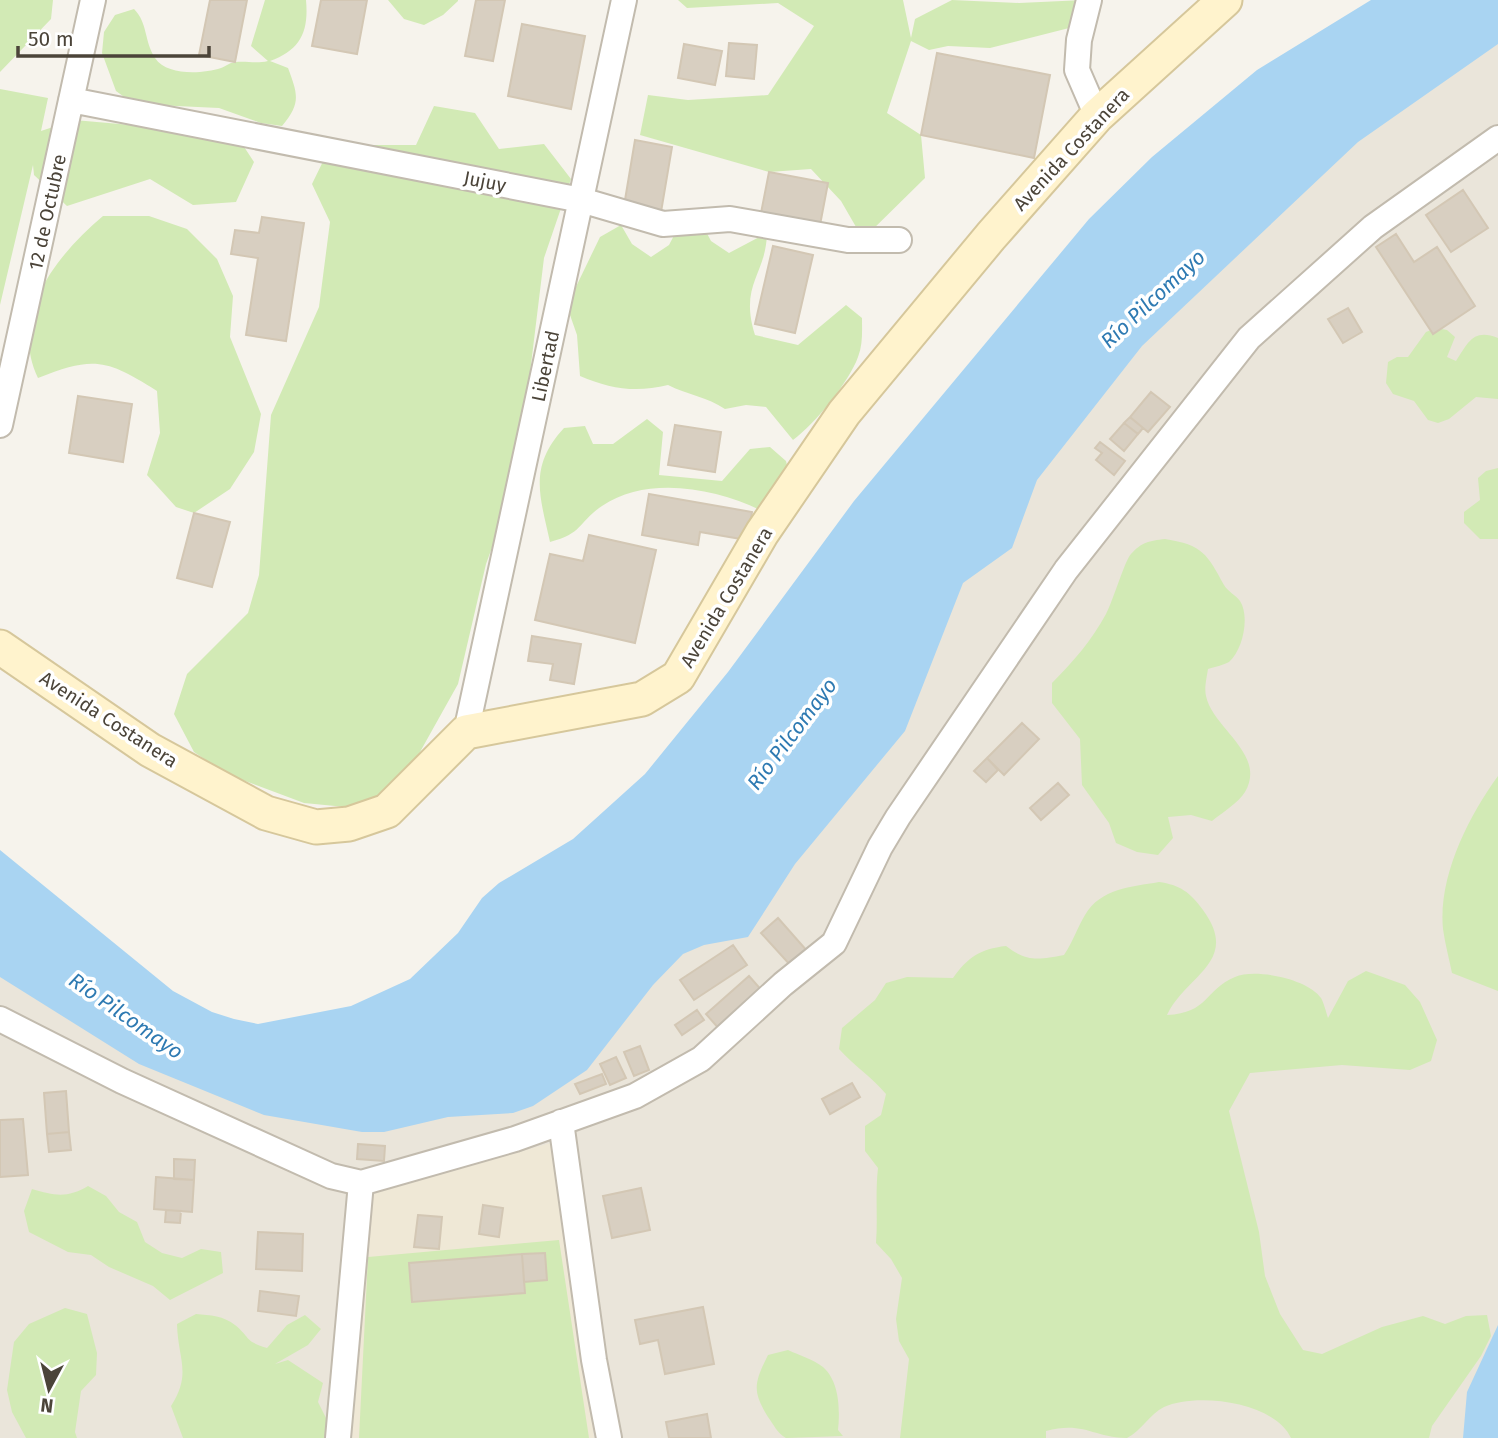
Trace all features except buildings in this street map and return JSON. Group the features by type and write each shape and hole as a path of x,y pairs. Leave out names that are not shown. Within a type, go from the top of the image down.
{"street":[{"name":"12 de Octubre","path":"0,425 93,0"},
{"name":"Libertad","path":"466,732 624,0"},
{"path":"1089,0 1079,40 1077,70 1097,116"},
{"name":"Avenida Costanera","path":"0,646 150,750 266,813 316,827 349,824 387,811 466,732 642,699 678,677 762,533 844,413 990,236 1097,116 1225,0"},
{"name":"Jujuy","path":"71,100 581,200 663,224 730,219 848,240 899,240"},
{"path":"0,1019 121,1081 331,1176 361,1183 502,1143 635,1096 701,1059 783,984 834,943 880,847 898,817 1066,570 1249,338 1373,227 1498,138"},
{"path":"561,1122 594,1360 609,1438"},
{"path":"338,1438 361,1183"}],"shaded area":[{"path":"1498,8 1498,1383 1491,1438 0,1438 0,917 305,1096 949,526"},
{"path":"551,1143 594,1438 346,1438 369,1194"}],"green space":[{"path":"0,0 53,0 51,19 0,72"},
{"path":"265,0 306,0 306,21 300,38 289,51 270,61 288,68 296,92 295,105 282,126 261,123 219,108 134,104 116,91 102,53 104,32 115,15 134,9 142,20 152,52 161,64 176,71 204,72 234,62 268,61 251,46"},
{"path":"388,0 458,1 443,15 424,25 404,19"},
{"path":"678,0 903,0 911,38 915,19 952,0 1019,3 1084,0 1073,27 990,48 948,46 929,50 911,41 887,113 921,135 925,178 863,239 841,201 811,169 769,172 640,135 648,95 688,100 768,95 814,26 778,3 687,8"},
{"path":"0,89 48,98 41,131 74,120 154,127 231,127 254,162 236,202 193,205 150,179 67,206 34,175 33,165 0,305"},
{"path":"434,106 475,113 499,149 544,144 571,179 544,258 517,479 486,564 458,684 387,811 304,803 227,774 194,752 174,714 187,674 248,613 259,575 271,415 319,307 330,222 312,184 331,145 416,145"},
{"path":"103,216 149,216 187,229 217,259 233,296 230,337 261,414 254,452 230,489 194,513 176,507 147,475 160,433 157,391 125,372 99,364 73,366 38,378 30,355 29,332 33,309 42,288 69,249"},
{"path":"701,222 711,241 729,253 767,233 766,248 750,304 755,335 798,345 846,305 862,318 861,347 854,367 830,402 793,440 766,407 746,405 725,409 668,385 645,389 623,388 580,376 577,335 570,315 572,295 600,237 621,225 632,244 651,257 669,245 679,226"},
{"path":"1436,328 1447,330 1455,337 1447,357 1456,361 1468,343 1477,336 1490,335 1498,338 1498,399 1476,397 1449,419 1438,423 1428,420 1414,401 1393,394 1386,383 1388,362 1397,357 1408,357 1426,332"},
{"path":"647,419 663,432 659,475 722,481 750,449 770,447 786,461 791,481 768,514 707,492 663,488 641,490 602,506 575,531 550,542 541,496 541,469 545,456 564,428 585,426 593,444 613,444"},
{"path":"1498,468 1498,539 1480,539 1464,523 1464,512 1480,500 1478,478 1486,471"},
{"path":"1165,539 1188,544 1208,558 1226,587 1243,607 1244,633 1238,650 1229,662 1208,669 1205,689 1218,720 1244,754 1250,778 1242,796 1212,821 1191,815 1168,817 1173,838 1158,855 1137,852 1116,843 1109,823 1082,785 1080,739 1052,703 1052,683 1101,624 1131,554 1146,543"},
{"path":"1498,776 1498,991 1452,973 1443,929 1443,909 1445,889 1457,848 1476,810"},
{"path":"1159,882 1179,887 1194,898 1213,928 1216,943 1213,956 1206,967 1167,1015 1199,1006 1217,988 1235,977 1255,974 1281,977 1305,985 1321,998 1328,1018 1348,981 1366,971 1405,985 1420,1002 1437,1040 1431,1061 1410,1070 1342,1065 1250,1073 1229,1111 1259,1232 1265,1276 1280,1314 1303,1350 1322,1354 1382,1327 1423,1316 1445,1324 1466,1316 1487,1315 1491,1336 1481,1356 1432,1426 1429,1438 1291,1438 1282,1426 1269,1416 1252,1408 1234,1403 1196,1400 1164,1407 1127,1438 1059,1428 1046,1431 1046,1438 900,1438 909,1359 899,1341 896,1319 902,1278 891,1259 876,1243 878,1168 865,1151 865,1126 881,1115 886,1094 839,1049 842,1028 875,1000 886,983 907,977 953,978 975,955 997,947 1006,946 1020,955 1033,958 1064,955 1085,915 1099,899 1118,890"},
{"path":"88,1186 106,1196 119,1212 137,1222 145,1242 162,1253 182,1258 201,1249 221,1252 223,1273 170,1300 153,1286 109,1267 91,1255 68,1252 29,1232 24,1211 32,1189 61,1195 74,1193"},
{"path":"559,1240 589,1438 359,1438 368,1257"},
{"path":"65,1308 87,1314 97,1353 96,1375 81,1391 75,1432 77,1438 26,1438 12,1412 7,1390 14,1342 29,1324"},
{"path":"196,1314 226,1320 251,1341 267,1348 287,1325 305,1315 321,1329 308,1345 275,1364 288,1360 323,1383 318,1402 328,1422 327,1438 183,1438 171,1406 182,1375 177,1324"},
{"path":"788,1350 815,1362 829,1373 839,1406 838,1430 843,1436 786,1438 768,1417 757,1393 760,1373 768,1355"}],"water":[{"name":"Río Pilcomayo","path":"1371,0 1498,0 1498,44 1358,142 1142,346 1037,480 1012,548 963,583 905,731 795,864 748,937 704,945 683,954 653,985 587,1070 533,1106 513,1113 448,1117 384,1132 362,1132 264,1115 139,1064 0,977 0,850 173,991 212,1012 234,1019 258,1024 351,1006 410,979 458,933 482,898 499,883 573,839 645,774 728,672 854,501 1089,219 1152,157 1257,70"},
{"path":"1498,1325 1498,1438 1463,1438 1467,1392"}]}
